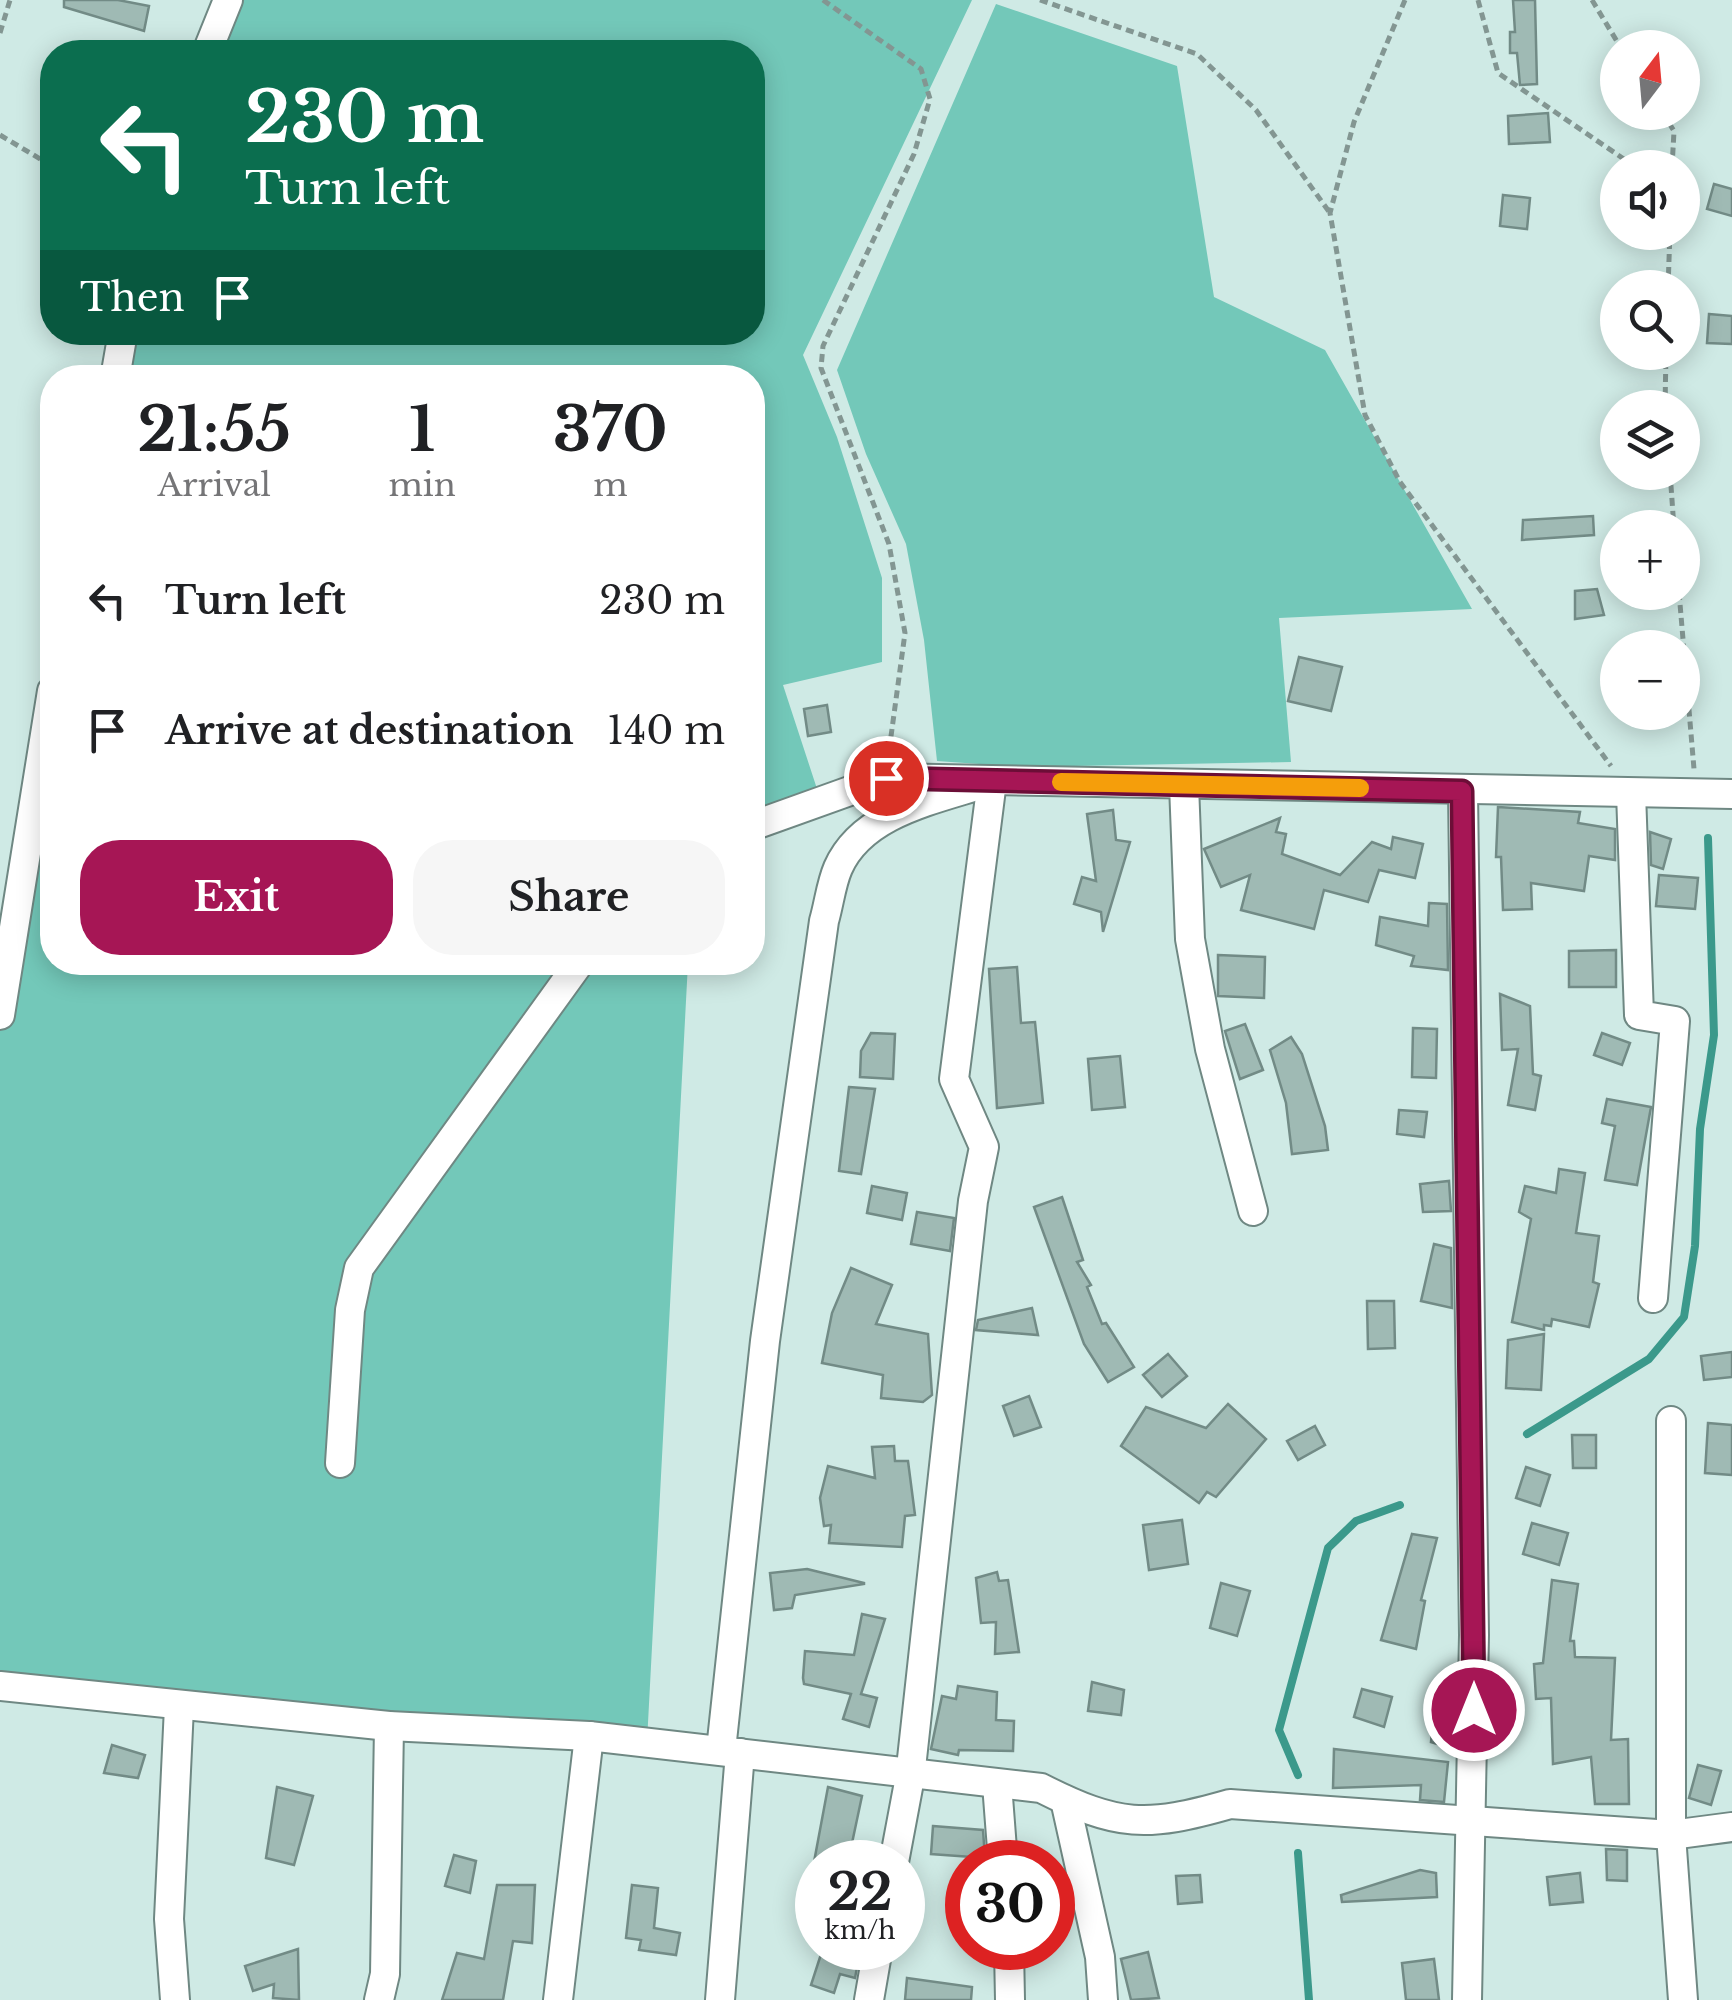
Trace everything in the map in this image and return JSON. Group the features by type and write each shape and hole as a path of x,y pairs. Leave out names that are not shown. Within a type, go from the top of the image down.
{"street":[{"path":"211,40 228,0"},
{"path":"0,1015 8,905 40,749"},
{"path":"765,821 886,778 1732,794"},
{"path":"720,2000 731,1752 768,1322 824,922 839,866 866,831 898,812 992,780"},
{"path":"898,1840 910,1776 973,1201 984,1146 954,1078 992,780"},
{"path":"1184,784 1190,939 1210,1050 1253,1211"},
{"path":"1462,791 1470,1153 1473,1822 1466,2000"},
{"path":"1631,793 1639,1015 1674,1021 1653,1298"},
{"path":"340,1462 350,1310 360,1268 571,975"},
{"path":"1671,1421 1671,1836 1683,2000"},
{"path":"0,1686 180,1708 389,1726 588,1736 1040,1788 1129,1822 1174,1818 1230,1804 1671,1836 1732,1827"},
{"path":"175,2000 170,1919 180,1708"},
{"path":"379,2000 385,1974 389,1726"},
{"path":"558,2000 588,1736"},
{"path":"997,1784 1001,1840"},
{"path":"1065,1800 1100,1956 1103,2000"},
{"path":"868,2000 874,1970"},
{"path":"1009,1970 1010,2000"}],"path":[{"path":"0,33 10,0"},
{"path":"823,0 921,69 930,99 914,154 823,346 821,368 889,544 906,633 886,778"},
{"path":"1040,0 1197,54 1256,110 1330,213"},
{"path":"1406,0 1354,122 1330,213 1364,415 1400,482 1631,793"},
{"path":"1478,0 1498,73 1611,150"},
{"path":"1592,0 1610,30"},
{"path":"0,135 40,159"},
{"path":"1681,610 1696,793"}],"green space":[{"path":"228,0 972,0 803,355 837,437 882,578 882,662 783,685 820,798 765,821 765,365 117,365 121,345 765,345 765,40 212,40"},
{"path":"996,4 1177,66 1214,297 1325,350 1472,609 1279,618 1291,762 1021,767 937,761 924,640 906,544 866,454 837,370"},
{"path":"40,766 40,975 687,975 647,1742 0,1686 0,1015"}],"building":[{"path":"64,0 118,0 149,6 144,31 64,7"},
{"path":"1513,0 1535,0 1537,84 1520,85 1517,53 1510,53 1510,32 1515,32"},
{"path":"1548,113 1550,142 1509,144 1508,116"},
{"path":"1714,184 1732,189 1732,216 1707,209"},
{"path":"1503,195 1530,198 1527,229 1500,226"},
{"path":"1709,314 1732,316 1732,344 1707,343"},
{"path":"1593,516 1594,535 1522,540 1523,520"},
{"path":"1597,589 1604,615 1575,619 1575,591"},
{"path":"1299,657 1342,667 1331,711 1288,701"},
{"path":"827,705 831,732 808,736 804,709"},
{"path":"1498,807 1580,812 1578,823 1615,829 1615,860 1589,856 1584,891 1531,883 1532,909 1503,910 1501,857 1496,857"},
{"path":"1113,810 1116,840 1130,842 1103,932 1101,912 1074,904 1082,877 1096,881 1087,814"},
{"path":"1280,818 1276,832 1286,834 1282,854 1340,875 1372,842 1391,849 1393,837 1423,844 1415,878 1379,870 1368,902 1324,890 1314,929 1241,910 1250,875 1221,887 1204,849"},
{"path":"1650,832 1671,839 1663,869 1651,865"},
{"path":"1659,875 1698,878 1695,909 1656,906"},
{"path":"1429,903 1447,904 1448,970 1411,966 1414,956 1376,945 1380,917 1428,926"},
{"path":"1616,950 1616,987 1569,987 1569,951"},
{"path":"1218,955 1265,957 1264,998 1218,996"},
{"path":"1017,967 1021,1023 1035,1022 1043,1103 997,1108 989,969"},
{"path":"1500,994 1530,1006 1533,1074 1541,1076 1535,1110 1508,1105 1518,1049 1502,1050"},
{"path":"1245,1024 1263,1070 1240,1079 1225,1031"},
{"path":"1413,1028 1437,1029 1436,1078 1412,1077"},
{"path":"871,1033 895,1034 893,1079 860,1077 861,1051"},
{"path":"1602,1033 1630,1043 1622,1065 1594,1055"},
{"path":"1291,1037 1302,1054 1325,1126 1328,1150 1292,1154 1286,1103 1270,1050"},
{"path":"1120,1056 1125,1107 1092,1110 1088,1059"},
{"path":"849,1087 875,1089 861,1174 839,1171"},
{"path":"1607,1099 1651,1107 1637,1185 1605,1180 1615,1126 1602,1123"},
{"path":"1399,1110 1427,1112 1424,1137 1397,1134"},
{"path":"1559,1169 1585,1173 1576,1233 1599,1236 1593,1282 1599,1284 1589,1327 1552,1319 1551,1326 1544,1325 1544,1330 1512,1322 1531,1219 1519,1212 1525,1186 1556,1193"},
{"path":"1449,1181 1451,1211 1423,1212 1420,1184"},
{"path":"872,1186 907,1193 902,1220 867,1213"},
{"path":"1062,1197 1083,1260 1077,1262 1091,1285 1087,1287 1102,1324 1106,1323 1134,1367 1108,1382 1084,1344 1034,1207"},
{"path":"917,1212 954,1218 950,1251 911,1244"},
{"path":"1434,1244 1451,1248 1452,1308 1421,1301"},
{"path":"851,1268 892,1285 876,1324 928,1334 932,1395 923,1402 881,1398 883,1375 822,1363 832,1313"},
{"path":"1367,1301 1394,1301 1395,1348 1368,1349"},
{"path":"1032,1308 1038,1335 976,1330 978,1320"},
{"path":"1544,1334 1541,1390 1506,1388 1508,1340"},
{"path":"1732,1352 1732,1377 1704,1380 1701,1356"},
{"path":"1168,1354 1187,1376 1162,1397 1143,1375"},
{"path":"1029,1396 1041,1427 1014,1436 1003,1406"},
{"path":"1228,1404 1266,1439 1216,1497 1207,1492 1199,1503 1121,1446 1146,1407 1206,1428"},
{"path":"1708,1423 1732,1425 1732,1475 1705,1473"},
{"path":"1315,1426 1325,1445 1298,1460 1287,1441"},
{"path":"1572,1435 1596,1435 1596,1468 1573,1468"},
{"path":"894,1446 895,1461 908,1461 915,1515 905,1516 902,1547 829,1543 831,1525 824,1526 820,1498 828,1466 875,1478 872,1447"},
{"path":"1526,1467 1550,1475 1540,1506 1516,1498"},
{"path":"1182,1520 1188,1564 1149,1570 1143,1525"},
{"path":"1532,1523 1568,1533 1559,1565 1523,1554"},
{"path":"1412,1534 1437,1538 1421,1600 1425,1601 1416,1649 1381,1640"},
{"path":"807,1569 864,1584 795,1595 792,1608 774,1610 770,1573"},
{"path":"997,1572 999,1581 1008,1580 1019,1652 995,1654 996,1622 981,1623 976,1578"},
{"path":"1552,1580 1578,1584 1570,1641 1574,1641 1575,1657 1615,1658 1611,1740 1628,1739 1629,1804 1595,1804 1591,1757 1553,1764 1551,1698 1536,1699 1534,1664 1543,1663"},
{"path":"1221,1583 1250,1591 1237,1636 1210,1628"},
{"path":"862,1614 885,1619 861,1694 877,1698 869,1727 843,1719 851,1694 804,1684 803,1678 805,1651 854,1655"},
{"path":"1092,1682 1124,1690 1121,1715 1088,1711"},
{"path":"958,1686 997,1692 996,1720 1014,1721 1013,1751 959,1750 958,1755 931,1749 942,1696 956,1699"},
{"path":"1362,1689 1392,1697 1384,1727 1354,1717"},
{"path":"1434,1710 1455,1712 1454,1749 1431,1742"},
{"path":"112,1745 145,1755 138,1778 104,1773"},
{"path":"1334,1749 1448,1762 1444,1802 1420,1800 1421,1785 1333,1788"},
{"path":"1698,1765 1721,1771 1711,1805 1689,1798"},
{"path":"277,1787 313,1796 294,1865 266,1858"},
{"path":"828,1787 862,1796 853,1840 818,1840"},
{"path":"933,1826 983,1830 984,1840 945,1840 945,1855 931,1854"},
{"path":"1606,1849 1627,1850 1627,1881 1607,1880"},
{"path":"454,1855 476,1861 470,1893 445,1886"},
{"path":"1420,1870 1436,1873 1437,1897 1342,1902 1341,1895"},
{"path":"1580,1873 1583,1902 1550,1905 1547,1877"},
{"path":"1200,1875 1202,1902 1178,1904 1176,1876"},
{"path":"497,1885 535,1885 532,1943 513,1941 503,2000 442,2000 457,1953 484,1959"},
{"path":"632,1885 658,1888 654,1928 680,1933 676,1955 639,1950 641,1940 626,1938"},
{"path":"298,1949 299,2000 273,1998 274,1984 253,1991 245,1966"},
{"path":"1148,1952 1159,1998 1131,2000 1121,1959"},
{"path":"1434,1959 1439,2000 1406,2000 1402,1963"},
{"path":"816,1970 857,1970 855,1978 840,1974 834,1993 811,1985"},
{"path":"907,1978 972,1987 971,2000 905,2000"}],"waterway":[{"path":"1527,1434 1649,1359 1684,1317 1695,1246 1700,1129 1714,1035 1708,838"},
{"path":"1298,1775 1279,1730 1328,1548 1356,1521 1400,1505"},
{"path":"1298,1853 1309,2000"}],"slow traffic":[{"path":"1061,782 1360,788"}],"route":[{"path":"886,778 1462,791 1470,1134 1474,1710"}]}
